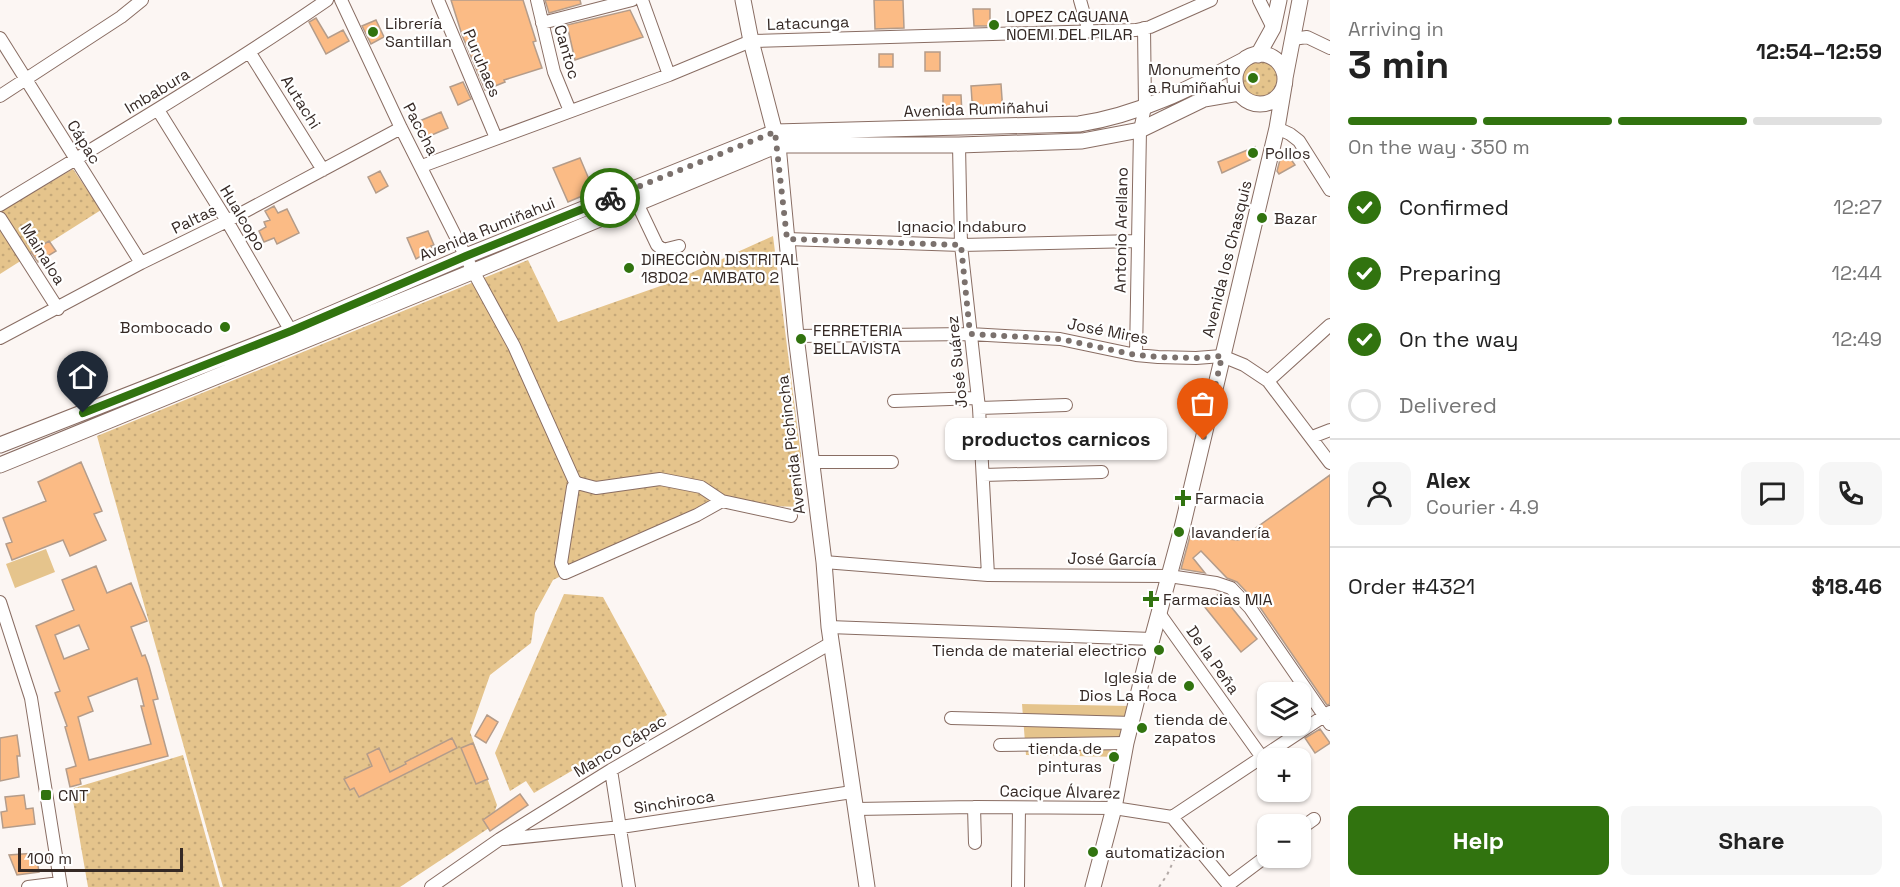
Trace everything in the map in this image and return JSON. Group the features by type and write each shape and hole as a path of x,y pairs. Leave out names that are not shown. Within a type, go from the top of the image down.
{"main road":[{"name":"Avenida Pichincha","path":"743,0 776,139 796,336 824,562 830,635 867,887"},
{"path":"1277,128 1253,103 1239,93 1236,87 1236,73 1251,58 1273,28 1279,0"},
{"name":"Avenida los Chasquis","path":"1093,887 1114,808 1126,743 1169,576 1277,128 1300,0"},
{"path":"1251,58 1266,55 1279,63 1284,82 1281,93 1268,103 1253,103"},
{"name":"Avenida Rumiñahui","path":"0,465 295,337 466,256 776,139 1079,124 1105,120 1169,98 1251,58"},
{"name":"Avenida Rumiñahui","path":"0,446 470,273 636,204 776,139 959,145 1082,141 1140,130 1204,99 1239,93"}],"street":[{"path":"0,96 121,17 142,0"},
{"name":"Imbabura","path":"0,205 250,53 327,0"},
{"name":"Paccha","path":"340,0 466,256 470,273 514,346 575,485"},
{"name":"Puruhaes","path":"438,0 496,138"},
{"name":"Cantoc","path":"537,0 554,72 570,111"},
{"path":"542,23 632,0"},
{"path":"642,0 669,75"},
{"path":"1080,0 1089,32"},
{"name":"Latacunga","path":"422,166 669,75 751,41 1136,30 1211,0"},
{"path":"1259,0 1273,28"},
{"name":"Antonio Arellano","path":"1136,355 1140,130 1145,108 1144,28"},
{"path":"1293,39 1307,38 1330,48"},
{"name":"Cápac","path":"0,39 141,263"},
{"name":"Autachi","path":"250,53 323,170"},
{"name":"Hualcopo","path":"158,110 295,337"},
{"name":"Paltas","path":"0,338 401,128"},
{"path":"1277,128 1299,141 1330,190"},
{"name":"José Suárez","path":"959,145 961,245 984,475 988,575"},
{"path":"636,204 657,245 663,250 679,246"},
{"name":"Mainaloa","path":"0,218 57,309"},
{"name":"Ignacio Indaburo","path":"787,239 961,245 1137,241"},
{"path":"1268,381 1330,325"},
{"name":"José Mires","path":"796,336 970,334 1060,339 1136,355 1175,358 1222,356 1244,365 1268,381 1330,463"},
{"path":"894,401 1066,405"},
{"path":"1312,437 1330,430"},
{"path":"812,462 892,462"},
{"path":"984,475 1101,472"},
{"path":"722,501 698,515 565,573 561,564 575,485 596,488 660,479 702,488 722,501 791,516"},
{"name":"José García","path":"824,562 988,575 1169,576 1216,583 1231,588 1250,608 1328,718"},
{"path":"0,602 31,698 61,885 28,887"},
{"name":"De la Peña","path":"1159,613 1257,749"},
{"path":"830,635 1152,639"},
{"name":"Manco Cápac","path":"436,886 500,839 830,635"},
{"path":"951,718 1132,723"},
{"path":"1276,748 1328,718"},
{"path":"1000,746 1126,743"},
{"path":"1257,759 1172,817 1229,886 1257,864"},
{"path":"611,770 629,887"},
{"name":"Sinchiroca","path":"500,839 621,827 852,792"},
{"path":"974,807 975,843"},
{"path":"1018,887 1019,808"},
{"name":"Cacique Álvarez","path":"856,809 1114,808 1172,817"}],"path":[{"path":"1159,887 1186,834"}],"shaded area":[{"path":"1259,58 1267,59 1274,64 1279,71 1279,87 1274,94 1267,99 1259,100 1251,99 1244,94 1239,87 1238,79 1239,71 1244,64 1251,59"},
{"path":"73,169 101,210 0,274 0,212"},
{"path":"773,236 801,456 801,507 707,504 553,580 535,613 531,643 490,675 470,732 497,805 489,828 400,887 223,887 97,436 528,260 558,322 669,283"},
{"path":"46,549 55,572 15,588 6,564"},
{"path":"564,594 603,597 667,715 534,793 526,781 510,791 495,753"},
{"path":"1022,704 1131,706 1121,757 1026,755"},
{"path":"183,755 220,887 88,887 71,789"}],"building":[{"path":"451,0 523,0 542,68 504,80 505,82 485,90 462,35"},
{"path":"545,0 580,0 581,4 549,13"},
{"path":"874,0 903,0 904,28 875,29"},
{"path":"973,9 990,9 990,26 974,26"},
{"path":"630,10 643,37 575,60 567,25"},
{"path":"316,18 328,38 343,30 349,41 326,54 309,22"},
{"name":"Librería Santillan","path":"376,20 384,37 371,44 362,26"},
{"path":"925,52 940,52 940,71 925,71"},
{"path":"879,54 893,54 893,67 879,67"},
{"path":"463,82 471,99 458,105 450,87"},
{"path":"1001,84 1003,113 987,114 986,108 972,101 971,86"},
{"path":"943,95 961,95 962,114 943,114"},
{"path":"441,112 448,128 425,138 422,136 417,122"},
{"path":"1255,147 1254,158 1222,173 1218,162"},
{"path":"1282,152 1295,165 1279,174 1277,171"},
{"path":"580,158 594,191 568,202 553,168"},
{"path":"380,171 388,186 376,193 368,177"},
{"path":"274,206 278,213 287,209 299,233 277,244 274,238 264,242 259,231 266,227 264,222 270,220 265,211"},
{"path":"428,231 434,245 431,246 433,249 416,259 407,238"},
{"path":"49,241 56,251 38,262 31,252"},
{"path":"81,462 102,511 94,514 106,540 70,556 63,540 12,560 6,544 12,542 3,518 46,501 38,482"},
{"path":"1330,475 1330,704 1327,705 1257,603 1237,582 1227,578 1201,551 1193,558 1205,573 1181,569 1190,536 1239,540"},
{"path":"96,566 107,593 131,583 147,621 131,627 142,656 145,655 149,666 158,699 153,700 168,756 80,779 81,784 70,787 66,769 76,766 65,727 67,726 55,693 60,691 36,626 74,610 62,580","holes":["79,625 89,649 64,659 55,635","137,678 144,706 141,706 151,744 89,760 78,717 93,711 88,697"]},
{"path":"1220,593 1257,639 1241,652 1204,606"},
{"path":"487,715 498,722 486,743 475,736"},
{"path":"1320,729 1330,743 1315,753 1305,738"},
{"path":"17,735 20,756 17,756 19,777 0,781 0,738"},
{"path":"452,738 457,748 359,797 354,788 350,790 344,779 372,766 367,754 379,748 390,772"},
{"path":"473,743 488,779 476,784 461,748"},
{"path":"520,794 528,805 490,831 483,820"},
{"path":"24,795 26,809 33,808 35,824 3,828 1,812 7,811 5,797"},
{"path":"36,853 39,872 17,875 9,855"}],"way so far":[{"path":"610,198 775,132 787,239 961,245 970,334 1060,339 1136,355 1158,357 1222,356 1203,440"}],"place":[{"name":"LOPEZ CAGUANA NOEMI DEL PILAR","path":"994,25"},
{"name":"Librería Santillan","path":"373,32"},
{"name":"Monumento a Rumiñahui","path":"1253,78"},
{"name":"Pollos","path":"1253,153"},
{"name":"Bazar","path":"1262,218"},
{"name":"DIRECCIÒN DISTRITAL 18D02 - AMBATO 2","path":"629,268"},
{"name":"Bombocado","path":"225,327"},
{"name":"FERRETERIA BELLAVISTA","path":"801,339"},
{"name":"productos carnicos","path":"1203,440"},
{"name":"Farmacia","path":"1183,498"},
{"name":"lavandería","path":"1179,532"},
{"name":"Farmacias MIA","path":"1151,599"},
{"name":"Tienda de material electrico","path":"1159,650"},
{"name":"Iglesia de Dios La Roca","path":"1189,686"},
{"name":"tienda de zapatos","path":"1142,728"},
{"name":"tienda de pinturas","path":"1114,757"},
{"name":"CNT","path":"46,795"},
{"name":"automatizacion","path":"1093,852"}],"route":[{"path":"83,413 291,331 466,256 610,198"}]}
